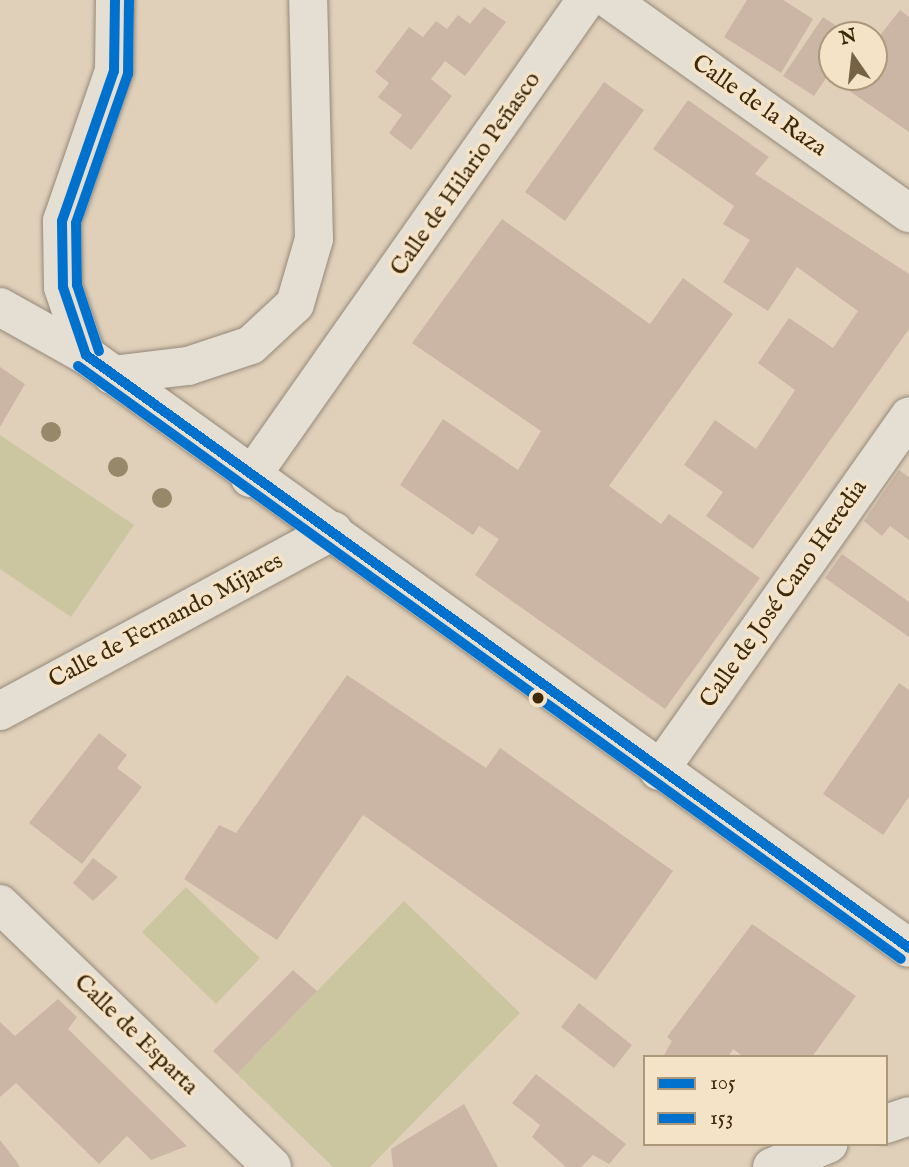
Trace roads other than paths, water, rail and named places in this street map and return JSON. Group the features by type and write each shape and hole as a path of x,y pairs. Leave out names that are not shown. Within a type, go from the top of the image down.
{"street":[{"path":"99,365 63,287 62,221 114,71 115,0"},
{"path":"99,365 188,366 251,345 295,304 314,239 308,0"},
{"name":"Calle de Hilario Peñasco","path":"250,478 345,349 586,0"},
{"name":"Calle de la Raza","path":"610,0 909,213"},
{"path":"0,307 99,365 250,478 333,531 659,771 909,948"},
{"name":"Calle de José Cano Heredia","path":"659,771 909,416"},
{"name":"Calle de Fernando Mijares","path":"0,711 333,531"},
{"name":"Calle de Esparta","path":"0,904 272,1167"},
{"path":"888,1123 909,1116"},
{"path":"772,1167 823,1146"}]}
